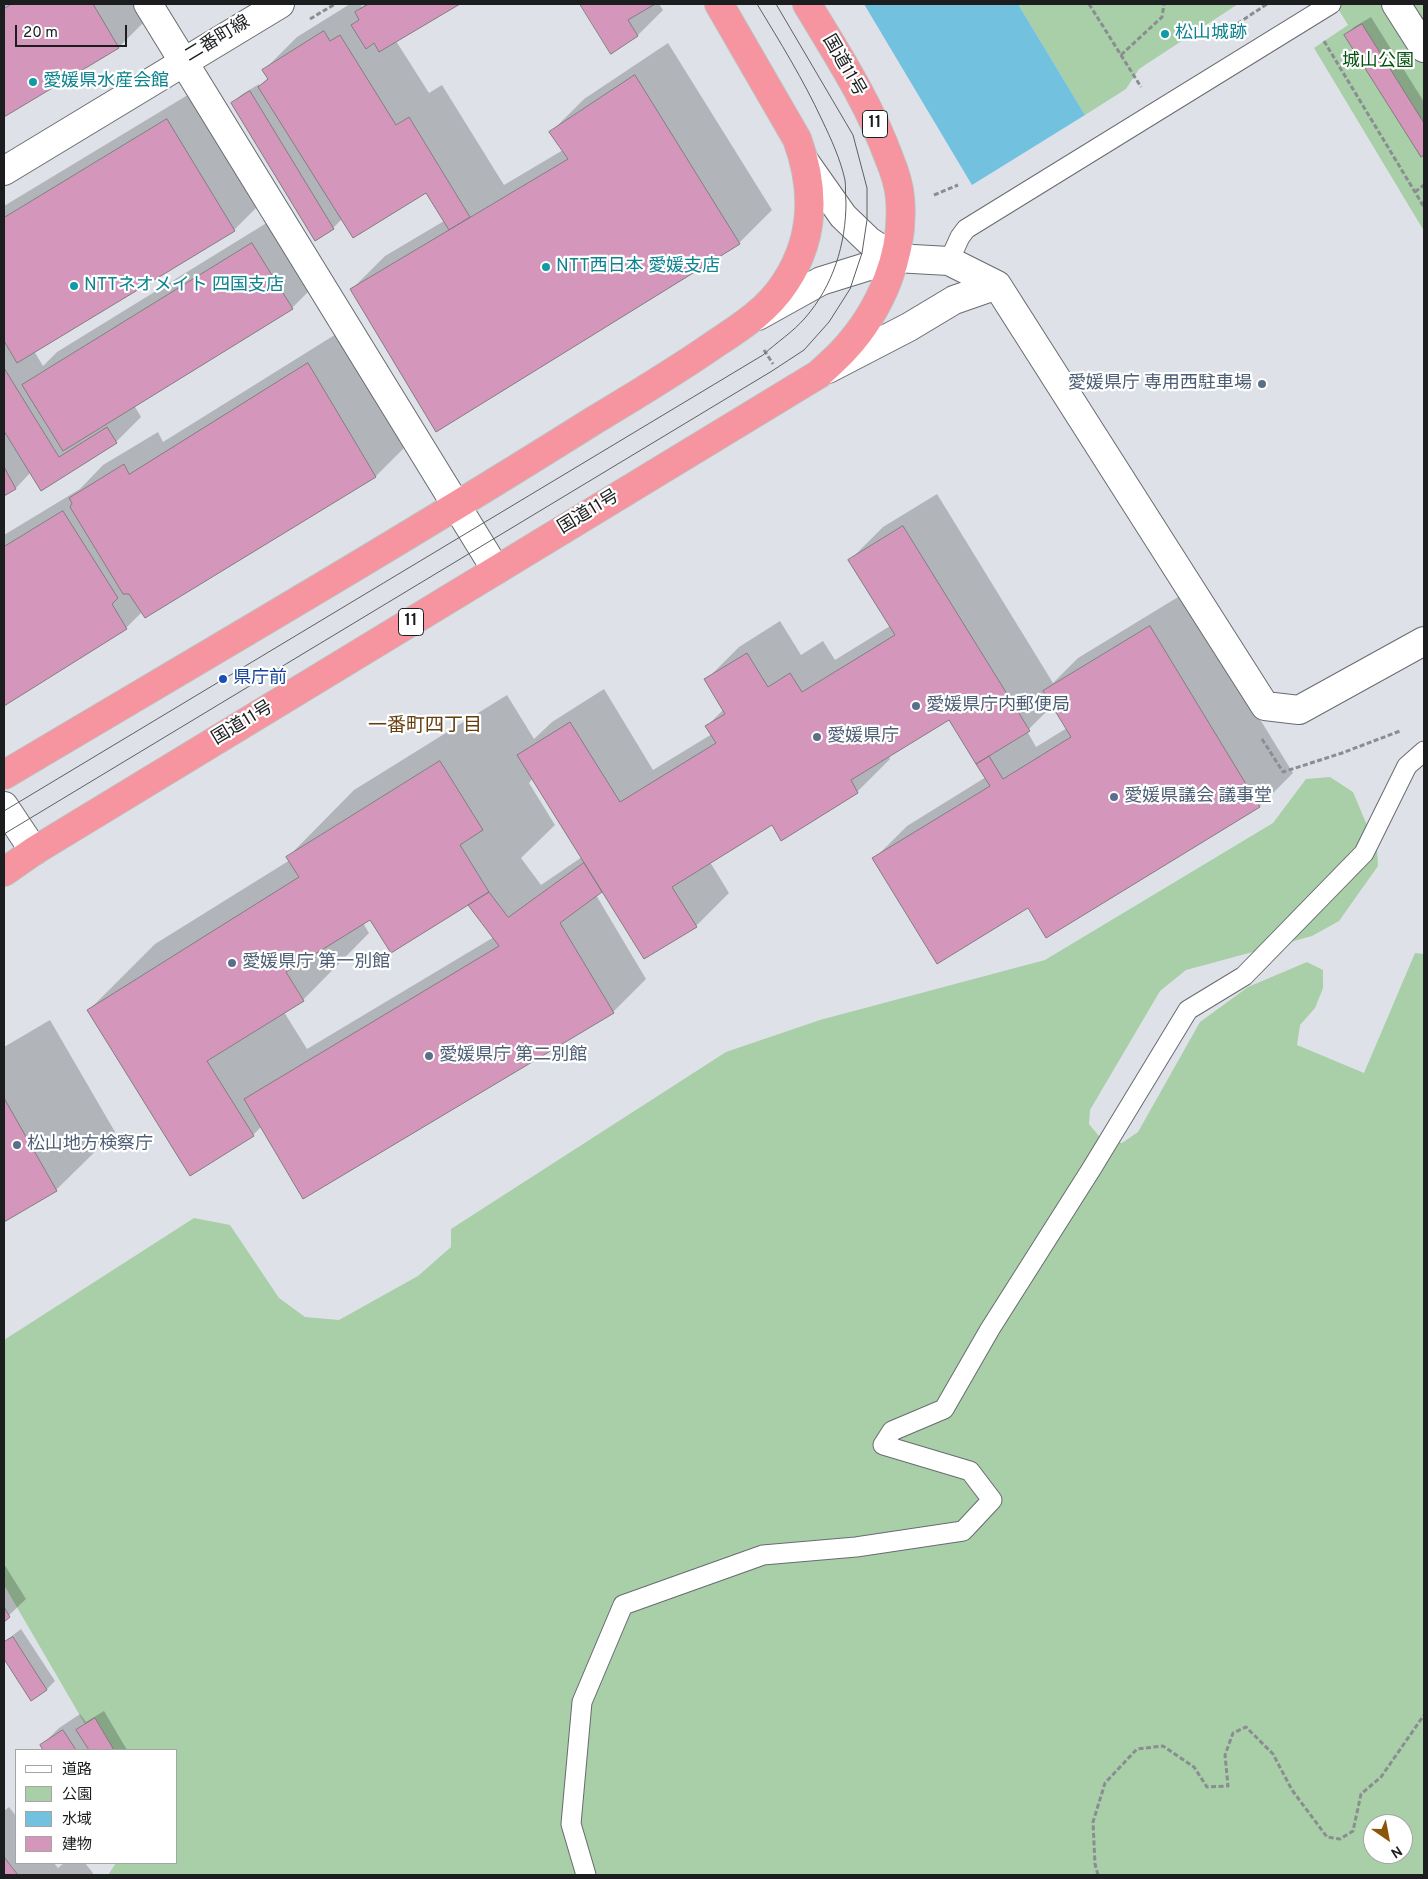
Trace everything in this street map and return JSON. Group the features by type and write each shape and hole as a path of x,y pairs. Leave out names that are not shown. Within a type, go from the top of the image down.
{"highway":[{"path":"4,775 457,506 694,358 748,322 769,304 785,284 797,262 803,244 810,213 810,188 806,162 797,138 719,4"},
{"name":"国道11号","path":"4,872 34,851 819,374 844,351 865,324 882,295 901,231 900,202 892,166 867,106 807,4"}],"street":[{"path":"148,4 496,570"},
{"name":"二番町線","path":"4,171 280,4"},
{"path":"1396,4 1424,48"},
{"path":"806,162 844,216 869,241 894,258"},
{"path":"748,322 821,281 894,258 949,261 997,285 1265,706 1300,710 1424,641"},
{"path":"819,374 954,300 997,285"},
{"path":"4,806 34,851"}],"lane":[{"path":"949,261 960,237 966,229 1331,4"},
{"path":"586,1875 571,1824 582,1702 624,1605 763,1555 856,1546 963,1531 992,1500 970,1471 883,1445 892,1431 944,1409 990,1329 1092,1168 1188,1010 1244,976 1364,853 1407,766 1424,751"}],"path":[{"path":"1089,4 1142,88"},
{"path":"1121,55 1162,17 1164,4"},
{"path":"1322,37 1424,208"},
{"path":"1414,192 1424,185"},
{"path":"748,322 790,391"},
{"path":"1283,772 1342,753 1406,729"},
{"path":"1098,1875 1095,1864 1093,1822 1105,1783 1137,1749 1163,1746 1194,1767 1207,1787 1228,1786 1225,1755 1233,1733 1246,1727 1273,1754 1292,1790 1327,1837 1340,1839 1353,1831 1361,1794 1381,1776 1424,1715"}],"green space":[{"path":"1018,4 1238,4 1139,69 1126,89 1085,115"},
{"name":"城山公園","path":"1335,4 1424,4 1424,231 1314,48 1348,25"},
{"path":"1330,777 1353,792 1377,849 1378,866 1339,921 1312,936 1186,970 1160,991 1090,1110 1089,1124 1099,1136 1122,1143 1138,1132 1200,1022 1248,987 1307,962 1323,970 1323,988 1315,1008 1300,1025 1297,1045 1364,1073 1415,953 1424,954 1424,1875 108,1875 115,1864 178,1864 178,1749 99,1749 4,1585 4,1340 194,1218 230,1225 279,1298 305,1317 339,1320 418,1276 451,1247 451,1229 726,1052 820,1020 1045,960 1273,823 1306,779"}],"water":[{"path":"864,4 1018,4 1085,115 972,185"}],"building":[{"name":"愛媛県水産会館","path":"12,4 93,4 119,48 4,117 4,9"},
{"path":"369,4 460,4 379,52 374,43 366,49 351,25 359,20 355,12"},
{"path":"580,4 655,4 628,20 638,36 611,54"},
{"path":"1362,24 1424,123 1424,155 1421,157 1344,35"},
{"path":"324,31 330,41 340,35 396,125 409,117 470,217 449,230 426,193 353,238 258,87 268,79 262,70"},
{"name":"NTT西日本 愛媛支店","path":"635,75 740,244 436,432 350,289 568,159 549,132"},
{"path":"250,91 334,229 315,241 231,103"},
{"name":"NTTネオメイト 四国支店","path":"167,119 235,231 17,363 4,341 4,218"},
{"path":"252,243 293,309 63,451 22,385"},
{"path":"308,363 376,477 145,618 129,594 123,594 70,507 72,503 69,498 124,464 129,474"},
{"path":"4,368 59,457 107,427 117,443 41,491 4,431"},
{"path":"4,467 16,489 4,496"},
{"path":"63,511 118,598 112,604 127,629 4,706 4,547"},
{"name":"愛媛県庁","path":"903,526 1030,731 976,764 949,720 851,780 858,793 781,841 772,825 672,887 697,927 644,959 517,755 570,722 620,802 716,743 705,726 725,714 704,679 747,653 768,687 790,673 802,692 895,635 848,560"},
{"name":"愛媛県議会 議事堂","path":"1150,626 1260,807 1046,938 1028,908 937,964 872,858 990,786 976,764 989,756 1003,779 1071,737 1043,691"},
{"name":"愛媛県庁 第一別館","path":"440,761 483,830 460,845 489,892 391,953 370,920 286,972 304,1001 207,1061 254,1136 190,1176 87,1010 299,877 286,857"},
{"name":"愛媛県庁 第二別館","path":"584,863 602,892 560,923 614,1013 303,1199 244,1099 499,946 468,905 489,892 508,917"},
{"name":"松山地方検察庁","path":"4,1098 57,1191 4,1222"},
{"path":"4,1607 10,1617 4,1622"},
{"path":"13,1637 47,1690 31,1701 4,1659 4,1642"},
{"path":"95,1718 113,1749 88,1749 76,1730"},
{"path":"63,1730 75,1749 42,1749 40,1745"},
{"path":"4,1857 18,1875 4,1875"}],"tram line":[{"path":"4,811 763,355 800,323 815,306 836,264 844,233 845,180 841,164 815,105 757,4"},
{"path":"4,834 804,350 829,322 850,289 862,253 867,220 867,188 853,135 776,4"}],"place":[{"name":"松山城跡","path":"1165,34"},
{"name":"愛媛県水産会館","path":"33,82"},
{"name":"NTT西日本 愛媛支店","path":"546,267"},
{"name":"NTTネオメイト 四国支店","path":"74,286"},
{"name":"愛媛県庁 専用西駐車場","path":"1262,384"},
{"name":"県庁前","path":"223,679"},
{"name":"愛媛県庁内郵便局","path":"916,706"},
{"name":"愛媛県庁","path":"817,737"},
{"name":"愛媛県議会 議事堂","path":"1114,797"},
{"name":"愛媛県庁 第一別館","path":"232,963"},
{"name":"愛媛県庁 第二別館","path":"429,1056"},
{"name":"松山地方検察庁","path":"17,1145"}],"district":[{"name":"一番町四丁目","path":"425,727"}]}
